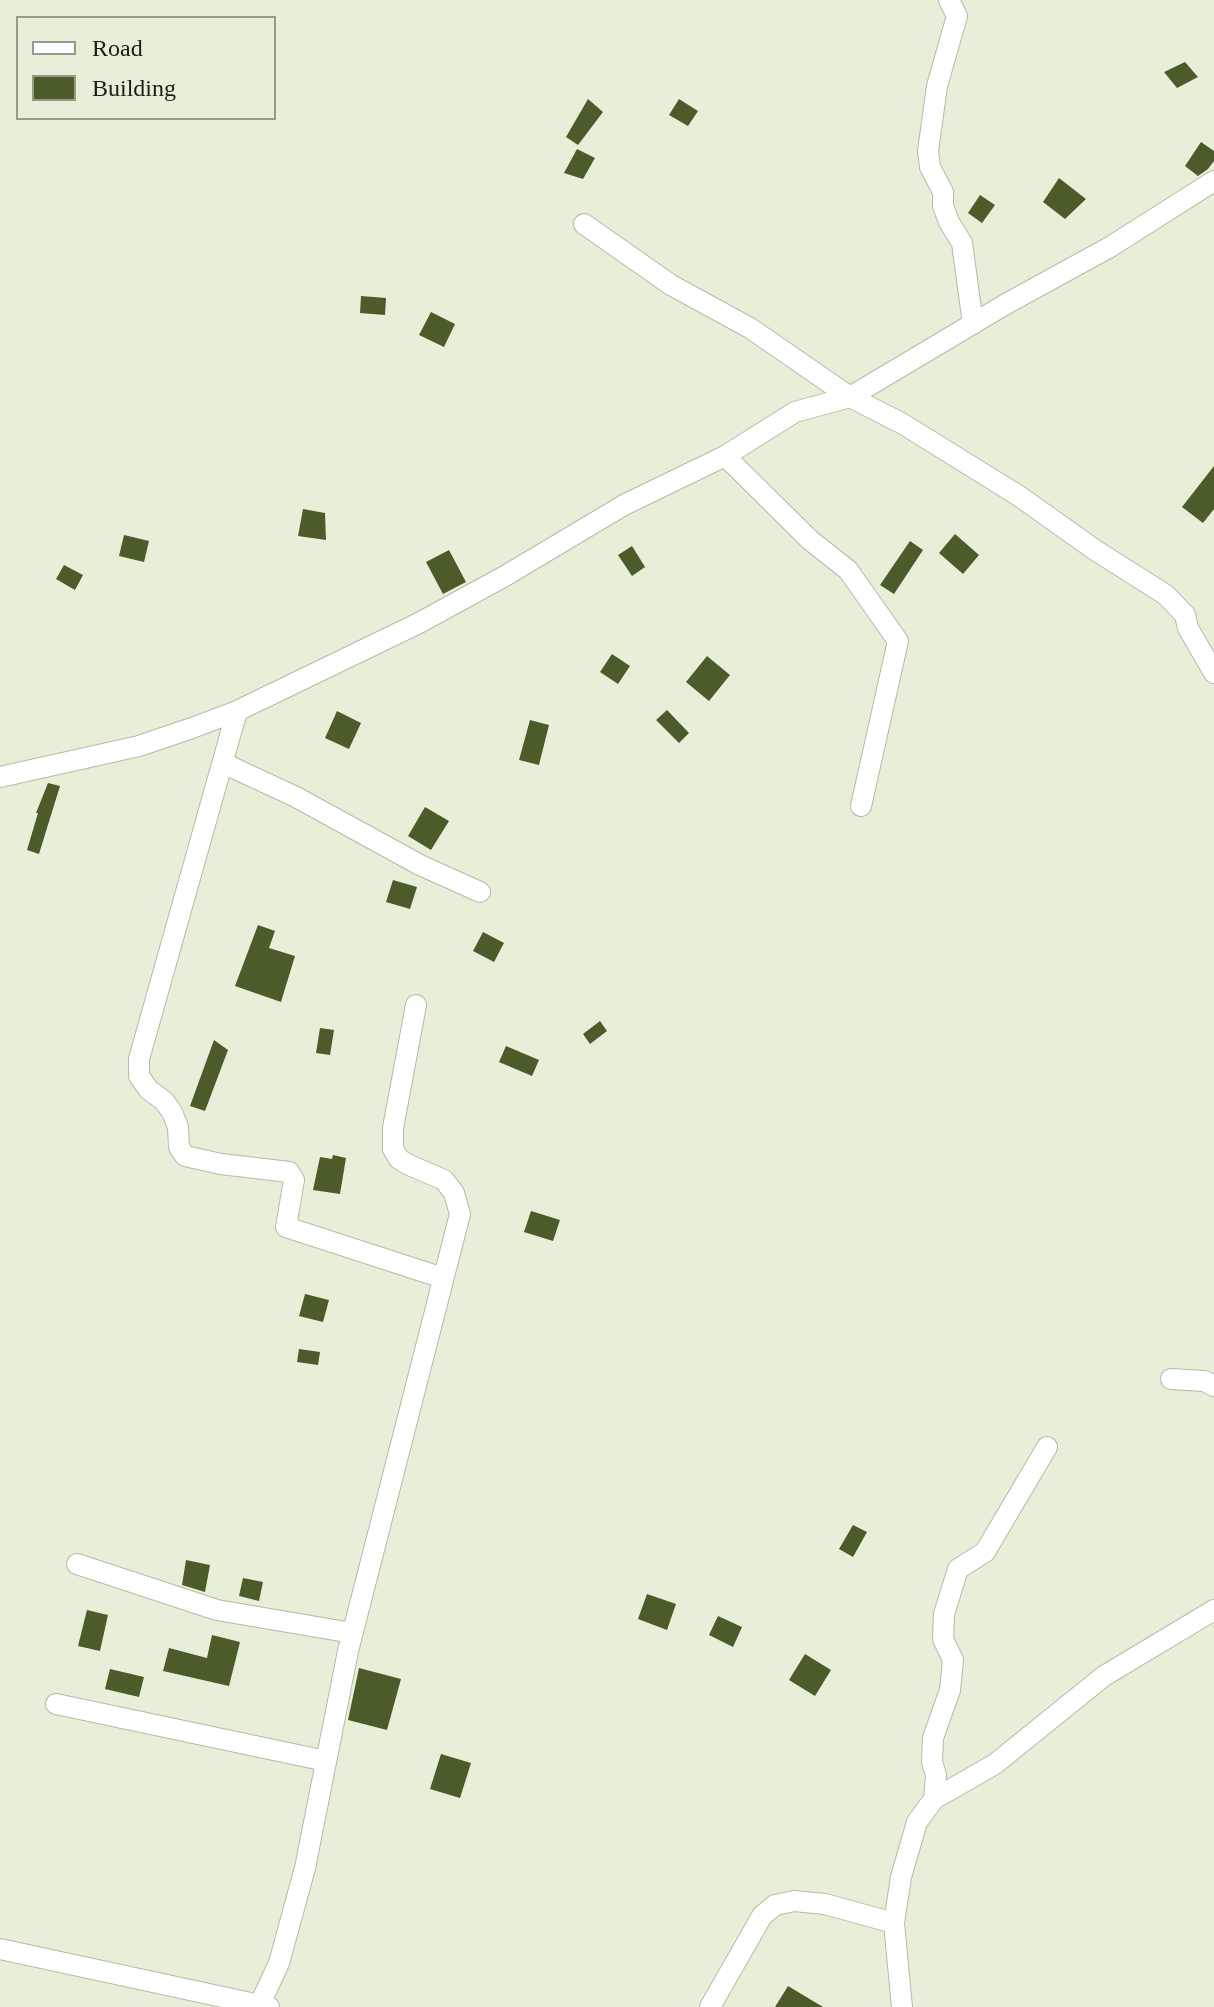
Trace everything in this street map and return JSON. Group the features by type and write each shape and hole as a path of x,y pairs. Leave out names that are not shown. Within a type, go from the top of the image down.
{"street":[{"path":"949,0 957,16 937,86 928,151 930,167 943,192 943,206 962,243 973,324"},
{"path":"0,777 139,746 237,711 419,623 624,505 725,456 795,412 850,397 1110,247 1214,181"},
{"path":"584,224 615,249 671,285 750,328 850,397 903,424 1019,496 1166,595 1185,615 1188,628 1214,673"},
{"path":"725,456 810,540 848,570 898,641 861,806"},
{"path":"237,711 139,1059 139,1076 172,1112 178,1127 179,1147 185,1156 221,1164 289,1172 294,1180 286,1224 291,1230 443,1278"},
{"path":"223,763 296,797 420,865 480,892"},
{"path":"0,1949 265,2005 305,1868 352,1633 460,1214 454,1193 444,1180 407,1164 399,1159 393,1149 393,1128 416,1005"},
{"path":"1171,1379 1204,1381 1214,1386"},
{"path":"934,1799 933,1738 950,1690 953,1660 943,1639 942,1626 958,1569 985,1552 1047,1447"},
{"path":"77,1564 217,1610 352,1633"},
{"path":"902,2007 894,1923 901,1877 917,1822 934,1799 995,1764 1104,1676 1214,1610"},
{"path":"56,1704 326,1761"},
{"path":"710,2007 762,1916 775,1905 794,1901 825,1904 894,1923"}],"building":[{"path":"1185,62 1198,77 1177,88 1164,72"},
{"path":"588,99 603,112 578,145 566,137"},
{"path":"679,99 698,111 688,126 669,115"},
{"path":"1201,142 1214,151 1214,161 1198,176 1185,166"},
{"path":"577,149 595,158 583,179 564,173"},
{"path":"1059,178 1086,199 1065,219 1043,202"},
{"path":"980,195 995,205 982,223 968,213"},
{"path":"361,296 386,298 385,315 360,313"},
{"path":"431,312 455,324 444,347 419,335"},
{"path":"1214,466 1214,509 1203,523 1182,507"},
{"path":"303,509 325,513 326,540 298,536"},
{"path":"955,534 979,555 963,574 939,553"},
{"path":"124,535 149,541 144,562 119,556"},
{"path":"910,541 923,550 894,594 880,585"},
{"path":"632,546 645,567 632,576 618,555"},
{"path":"449,550 466,582 443,594 426,562"},
{"path":"64,565 83,575 75,590 56,579"},
{"path":"612,654 630,666 618,684 600,672"},
{"path":"707,656 730,675 709,701 686,682"},
{"path":"667,710 689,733 679,743 656,720"},
{"path":"337,711 361,723 349,749 325,738"},
{"path":"530,720 549,725 539,765 519,760"},
{"path":"48,783 60,786 39,854 27,850 36,813"},
{"path":"425,807 449,821 431,850 408,836"},
{"path":"393,880 417,887 410,909 386,902"},
{"path":"258,925 275,931 269,948 295,956 281,1002 235,986"},
{"path":"483,932 504,943 494,962 473,951"},
{"path":"600,1021 607,1031 590,1044 583,1034"},
{"path":"320,1028 334,1030 330,1055 316,1053"},
{"path":"214,1040 228,1050 205,1111 190,1106"},
{"path":"506,1046 539,1060 532,1076 499,1062"},
{"path":"333,1155 346,1158 340,1194 313,1190 320,1157 332,1159"},
{"path":"531,1211 560,1220 553,1241 524,1232"},
{"path":"305,1294 329,1300 323,1322 299,1316"},
{"path":"299,1349 320,1352 318,1365 297,1362"},
{"path":"853,1525 867,1532 853,1557 839,1549"},
{"path":"186,1560 210,1565 205,1592 182,1585"},
{"path":"243,1578 263,1582 259,1601 239,1596"},
{"path":"647,1594 676,1604 667,1630 638,1619"},
{"path":"87,1610 108,1615 100,1651 78,1646"},
{"path":"718,1616 742,1627 733,1647 709,1635"},
{"path":"212,1635 240,1642 229,1686 163,1671 169,1648 207,1658"},
{"path":"805,1654 831,1670 815,1696 789,1680"},
{"path":"359,1668 401,1679 387,1730 348,1720"},
{"path":"110,1669 144,1677 139,1697 105,1689"},
{"path":"441,1754 471,1763 460,1798 430,1789"},
{"path":"788,1986 823,2007 775,2007"}]}
